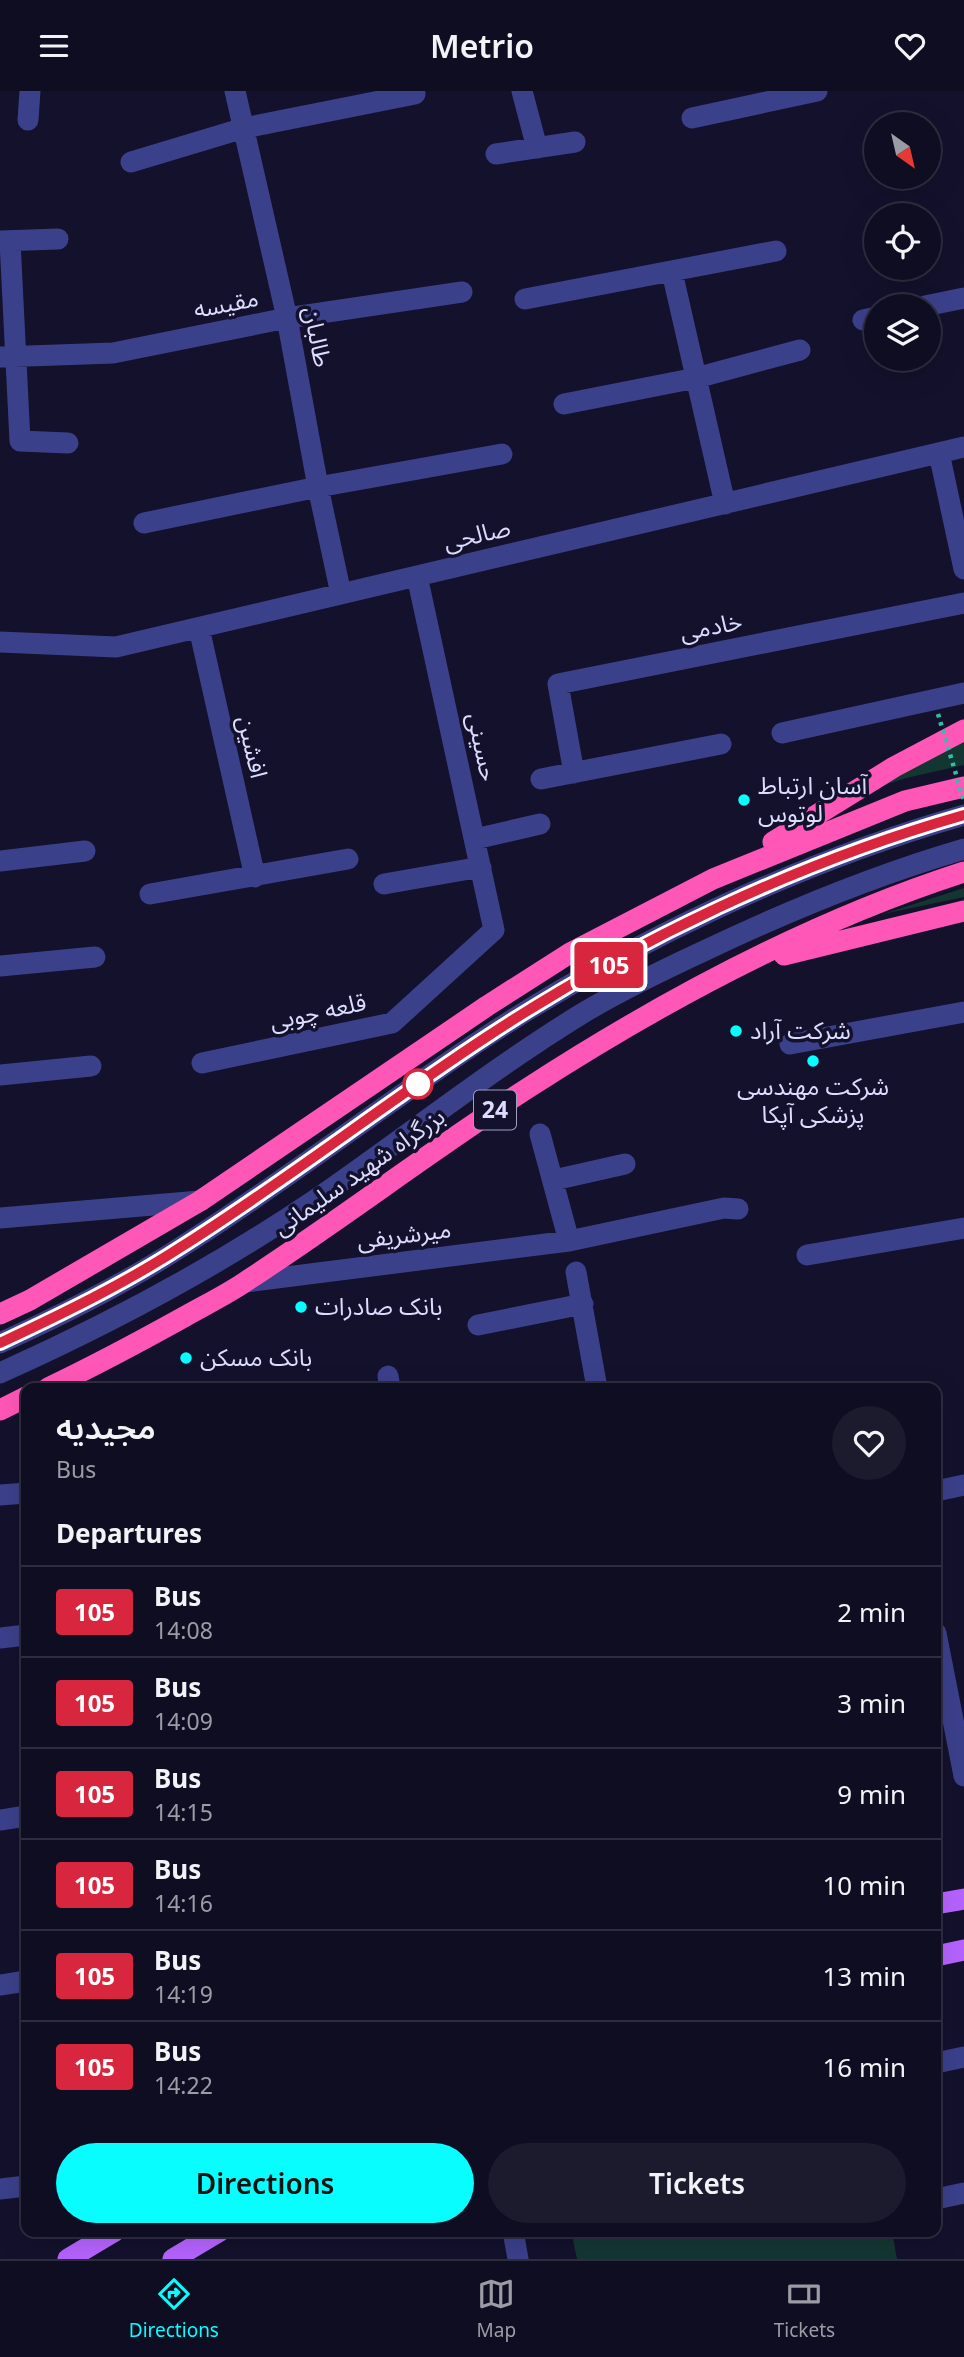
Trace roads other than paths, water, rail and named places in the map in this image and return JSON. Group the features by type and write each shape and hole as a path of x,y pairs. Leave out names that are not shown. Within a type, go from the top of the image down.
{"highway":[{"path":"0,1314 30,1300 200,1201 560,959 713,879 894,767 964,730"},
{"path":"713,879 905,801 964,787"},
{"name":"بزرگراه شهید سلیمانی","path":"59,1383 98,1365 246,1282 527,1088 601,1042 734,967 853,912 908,890 964,873"},
{"path":"734,967 964,911"},
{"path":"0,1409 21,1400"}],"main road":[{"path":"66,1383 98,1365"},
{"path":"0,1420 21,1408"},
{"path":"941,1903 964,1899"},
{"path":"941,1955 964,1950"},
{"path":"68,2259 105,2237"},
{"path":"173,2259 210,2237"}],"street":[{"path":"28,120 30,91"},
{"name":"طالبان","path":"235,91 287,318 341,594"},
{"path":"522,91 537,148"},
{"path":"692,118 817,91"},
{"path":"131,162 244,128 415,94"},
{"path":"496,154 575,142"},
{"path":"58,239 5,241 7,357 20,442 68,443"},
{"path":"526,299 776,251"},
{"path":"672,272 725,503"},
{"name":"مقیسه","path":"7,357 113,353 287,318 462,292"},
{"path":"941,303 964,298"},
{"path":"564,404 696,378 800,350"},
{"name":"صالحی","path":"0,642 116,647 964,447"},
{"path":"939,453 964,569"},
{"path":"144,523 318,487 502,454"},
{"name":"حسینی","path":"417,576 494,930"},
{"name":"خادمی","path":"574,773 558,684 964,603"},
{"name":"افشین","path":"199,628 255,877"},
{"path":"782,733 964,694"},
{"path":"541,779 721,744"},
{"path":"0,1343 90,1299 181,1248 489,1035 608,965 683,925 798,872 964,815"},
{"path":"475,839 540,824"},
{"path":"0,1373 93,1330 243,1246 315,1200 523,1052 596,1006 664,970 810,902 964,849"},
{"path":"0,861 85,851"},
{"path":"150,894 348,859"},
{"path":"384,884 481,867"},
{"name":"قلعه چوبی","path":"202,1063 392,1023 494,930"},
{"path":"0,966 95,957"},
{"path":"790,1044 964,1012"},
{"path":"0,1075 91,1066"},
{"path":"540,1134 569,1241"},
{"path":"554,1180 625,1164"},
{"path":"0,1218 200,1201"},
{"name":"میرشریفی","path":"246,1282 569,1241 724,1208 738,1209"},
{"path":"807,1255 964,1228"},
{"path":"576,1272 596,1383"},
{"path":"478,1325 583,1304"},
{"path":"941,1490 964,1485"},
{"path":"0,1496 21,1494"},
{"path":"0,1638 21,1636"},
{"path":"942,1697 964,1776"},
{"path":"0,1820 21,1817"},
{"path":"0,1985 21,1982"},
{"path":"941,2062 964,2057"},
{"path":"0,2189 21,2187"},
{"path":"941,2198 964,2193"},
{"path":"514,2237 518,2259"}],"place":[{"name":"آسان ارتباط لوتوس","path":"744,800"},
{"name":"شرکت آراد","path":"736,1031"},
{"name":"شرکت مهندسی پزشکی آپکا","path":"813,1061"},
{"name":"بانک صادرات","path":"301,1307"},
{"name":"بانک مسکن","path":"186,1358"}]}
